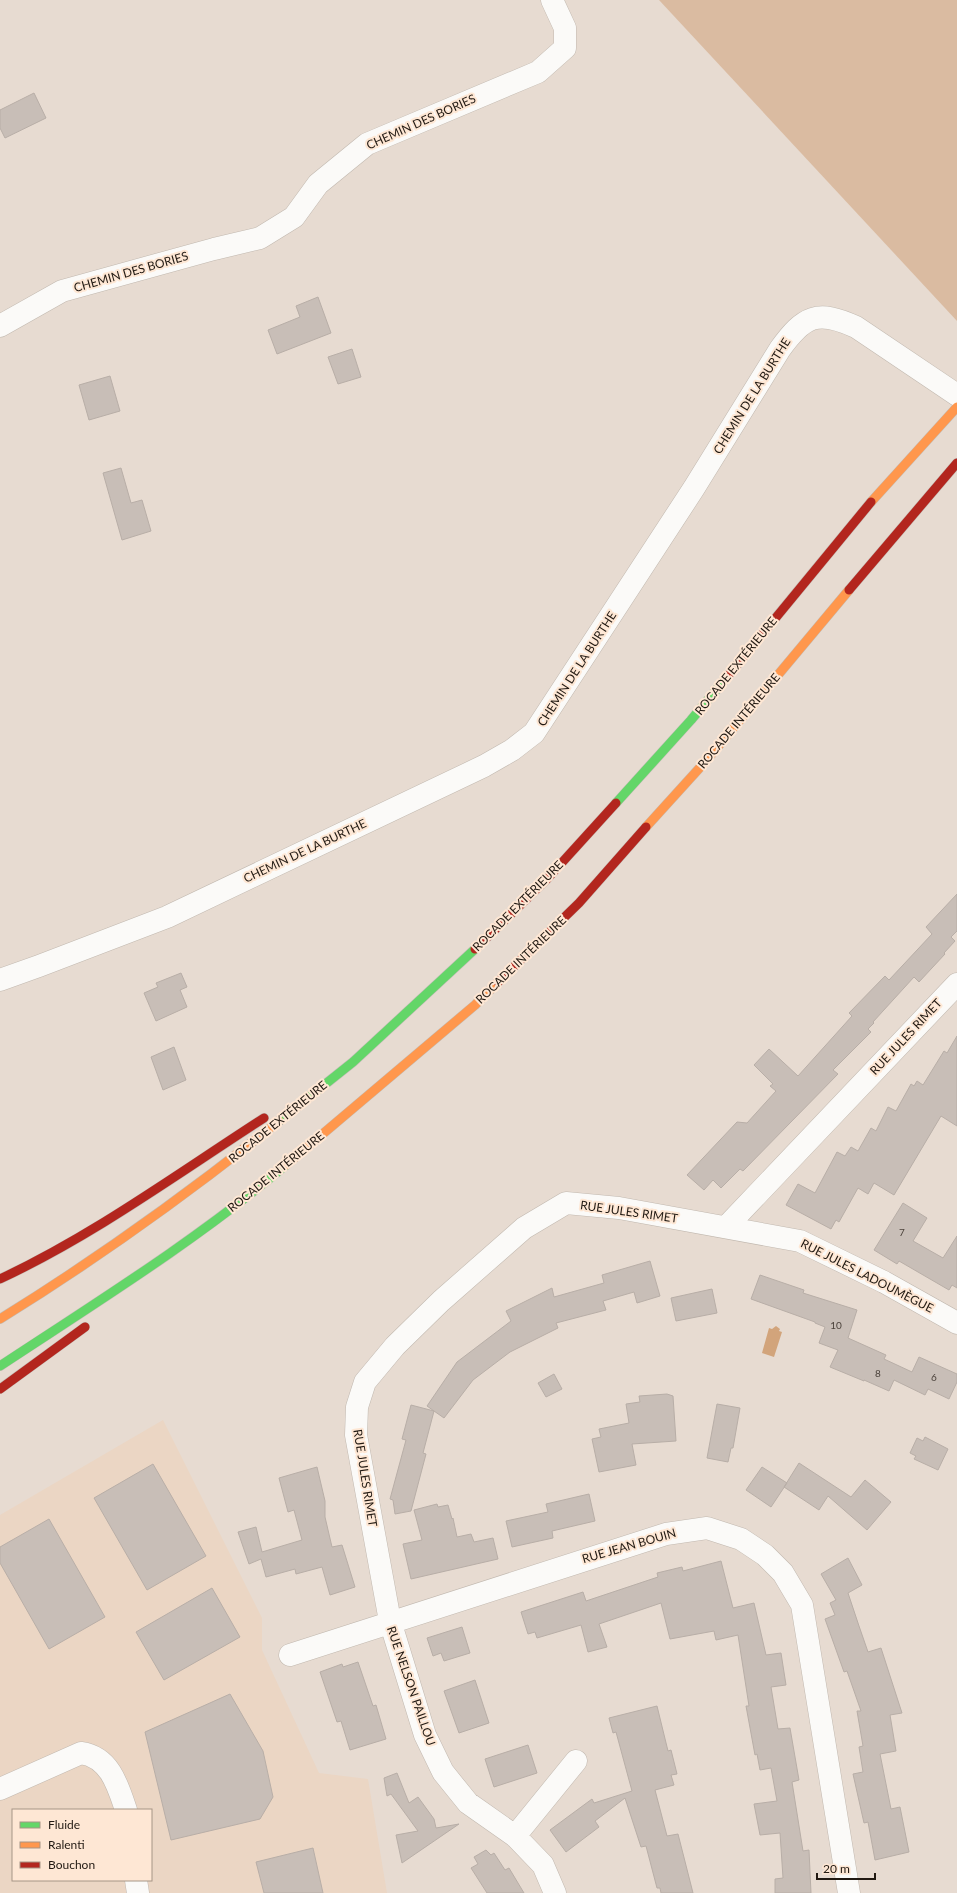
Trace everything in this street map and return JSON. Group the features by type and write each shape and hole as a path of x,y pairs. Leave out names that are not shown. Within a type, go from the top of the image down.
{"highway":[{"name":"ROCADE EXTÉRIEURE","path":"0,1320 139,1228 239,1154 353,1062 448,976 547,878 691,720 878,493 957,407"},
{"name":"ROCADE INTÉRIEURE","path":"0,1366 159,1262 262,1186 475,1005 579,903 705,762 957,463"},
{"path":"282,1107 353,1062"},
{"path":"0,1279 36,1263 82,1238 269,1115"},
{"path":"108,1306 159,1262"},
{"path":"0,1389 74,1336 91,1321"}],"street":[{"name":"CHEMIN DES BORIES","path":"0,326 62,291 214,248 260,238 268,234 294,218 318,184 367,144 538,72 565,48 566,28 552,0"},
{"name":"CHEMIN DE LA BURTHE","path":"0,980 167,916 484,766 512,750 534,733 550,711 793,331 807,320 817,317 841,320 856,327 957,395"},
{"name":"RUE JULES RIMET","path":"390,1621 356,1428 357,1407 365,1382 395,1346 441,1301 524,1228 566,1203 619,1208 727,1226 957,984"},
{"name":"RUE JULES LADOUMÈGUE","path":"727,1226 800,1241 884,1282 957,1323"},
{"name":"RUE JEAN BOUIN","path":"290,1654 666,1534 707,1528 741,1539 765,1555 783,1573 802,1605 849,1893"},
{"name":"RUE NELSON PAILLOU","path":"390,1621 425,1735 443,1772 468,1803 515,1836 543,1865 555,1893"},
{"path":"0,1789 81,1753 93,1755 105,1765 116,1782 126,1809"},
{"path":"515,1836 576,1761"},
{"path":"136,1881 138,1893"}],"shaded area":[{"path":"659,0 957,0 957,321"},
{"path":"776,1326 780,1329 779,1331 782,1332 774,1357 762,1353 769,1328 772,1329"},
{"path":"163,1420 262,1618 262,1650 319,1773 368,1779 387,1893 0,1893 0,1515"}],"building":[{"path":"34,93 46,118 5,138 0,128 0,110"},
{"path":"318,297 331,333 277,354 268,330 300,317 296,306"},
{"path":"352,349 361,377 338,384 328,357"},
{"path":"110,376 120,411 89,420 79,385"},
{"path":"121,468 131,503 142,500 151,531 122,540 103,473"},
{"path":"957,894 957,931 951,937 955,941 919,982 914,977 873,1022 874,1023 868,1029 871,1032 833,1070 838,1074 743,1171 740,1169 721,1188 713,1180 704,1190 687,1175 737,1122 747,1123 776,1091 770,1086 773,1084 754,1065 769,1049 798,1076 852,1016 849,1013 885,976 889,980 932,934 926,927"},
{"path":"181,973 187,987 180,990 187,1007 156,1021 144,993 158,987 156,983"},
{"path":"957,1036 957,1126 941,1116 894,1195 874,1183 868,1194 858,1188 839,1222 836,1220 831,1229 786,1205 798,1184 815,1193 837,1152 845,1156 851,1147 858,1151 871,1128 876,1131 888,1107 896,1111 911,1084 914,1086 917,1081 923,1085 944,1051 947,1053"},
{"path":"174,1047 186,1080 163,1090 151,1057"},
{"path":"903,1203 927,1218 913,1241 943,1258 957,1236 957,1288 952,1285 949,1290 899,1261 897,1264 874,1250"},
{"path":"650,1261 660,1296 637,1303 634,1292 603,1301 606,1310 556,1323 558,1328 510,1352 473,1380 444,1418 427,1406 457,1362 511,1321 506,1311 552,1288 554,1297 604,1283 602,1275"},
{"path":"760,1275 804,1290 803,1293 857,1310 848,1338 886,1355 884,1359 912,1372 919,1357 957,1374 957,1382 949,1399 928,1389 925,1395 894,1380 889,1391 830,1367 838,1350 819,1343 825,1327 751,1299"},
{"path":"712,1289 717,1313 676,1321 671,1298"},
{"path":"554,1374 562,1389 546,1397 538,1383"},
{"path":"667,1394 673,1396 676,1441 632,1444 636,1465 599,1472 592,1439 601,1437 599,1429 629,1423 626,1404 640,1402 639,1396"},
{"path":"717,1404 740,1408 733,1448 731,1448 728,1462 707,1458"},
{"path":"411,1405 434,1411 423,1453 426,1454 411,1511 395,1514 393,1500 390,1499 406,1440 402,1439"},
{"path":"925,1437 948,1449 938,1470 914,1459 916,1456 910,1453 917,1438 923,1441"},
{"path":"799,1463 851,1497 865,1480 891,1502 867,1530 828,1496 819,1510 784,1487"},
{"path":"153,1464 206,1556 147,1590 94,1498"},
{"path":"317,1467 325,1501 325,1517 332,1547 342,1545 355,1587 330,1595 322,1567 296,1574 295,1569 266,1577 261,1559 249,1564 238,1532 256,1527 262,1552 302,1540 294,1510 288,1512 279,1478"},
{"path":"762,1467 787,1483 771,1507 746,1490"},
{"path":"589,1494 595,1521 552,1531 553,1538 512,1547 506,1521 548,1512 546,1504"},
{"path":"437,1504 438,1507 448,1505 452,1519 453,1518 457,1537 471,1534 474,1542 493,1538 498,1559 411,1579 403,1544 422,1540 414,1510"},
{"path":"49,1519 105,1617 49,1649 0,1563 0,1547"},
{"path":"848,1558 862,1585 848,1593 868,1652 881,1648 902,1713 890,1715 896,1751 880,1754 891,1809 900,1807 909,1852 875,1860 868,1822 864,1823 853,1774 863,1772 859,1747 863,1746 857,1711 861,1711 847,1671 844,1672 825,1619 835,1615 830,1603 836,1600 821,1574"},
{"path":"721,1561 733,1608 754,1603 766,1655 781,1653 786,1685 771,1687 778,1729 790,1728 799,1780 792,1782 803,1851 809,1850 811,1893 775,1893 775,1879 783,1878 780,1833 760,1835 754,1804 777,1801 771,1768 760,1770 757,1754 755,1755 746,1706 749,1706 738,1635 716,1640 714,1631 670,1639 661,1603 599,1624 607,1647 588,1652 581,1625 537,1638 535,1632 528,1634 521,1612 583,1592 586,1601 658,1577 657,1573 682,1567 683,1571"},
{"path":"212,1588 240,1637 164,1680 136,1632"},
{"path":"462,1627 470,1653 444,1661 441,1653 433,1656 427,1638"},
{"path":"358,1662 373,1706 376,1705 386,1739 350,1750 341,1721 337,1722 320,1672 342,1664 343,1667"},
{"path":"475,1680 489,1723 459,1733 444,1691"},
{"path":"230,1694 263,1751 273,1797 260,1819 171,1840 145,1732"},
{"path":"657,1706 668,1751 671,1750 677,1774 671,1775 674,1785 655,1790 667,1836 678,1834 693,1893 661,1893 660,1888 657,1888 646,1846 641,1847 625,1798 595,1821 599,1827 566,1852 550,1830 592,1799 594,1803 632,1791 616,1732 613,1733 609,1718"},
{"path":"528,1745 537,1773 494,1787 485,1759"},
{"path":"397,1773 409,1803 418,1797 434,1819 436,1828 459,1824 402,1863 396,1835 418,1831 391,1794 387,1796 384,1778"},
{"path":"313,1848 323,1893 264,1893 256,1862"},
{"path":"486,1850 491,1855 494,1853 505,1870 509,1868 524,1893 487,1893 471,1868 478,1864 474,1857"}],"traffic: fast":[{"path":"616,803 691,720 727,677"},
{"path":"279,1121 353,1062 475,949"},
{"path":"0,1366 182,1245 252,1193 286,1165"}],"traffic: slow":[{"path":"871,502 957,407"},
{"path":"646,827 705,762 849,590"},
{"path":"286,1165 475,1005 498,982"},
{"path":"0,1319 107,1249 211,1174 279,1121"}],"traffic: jam":[{"path":"849,590 957,463"},
{"path":"727,677 871,502"},
{"path":"475,949 547,879 616,803"},
{"path":"498,982 579,903 646,827"},
{"path":"0,1279 69,1243 135,1203 264,1118"},
{"path":"0,1389 85,1327"}]}
